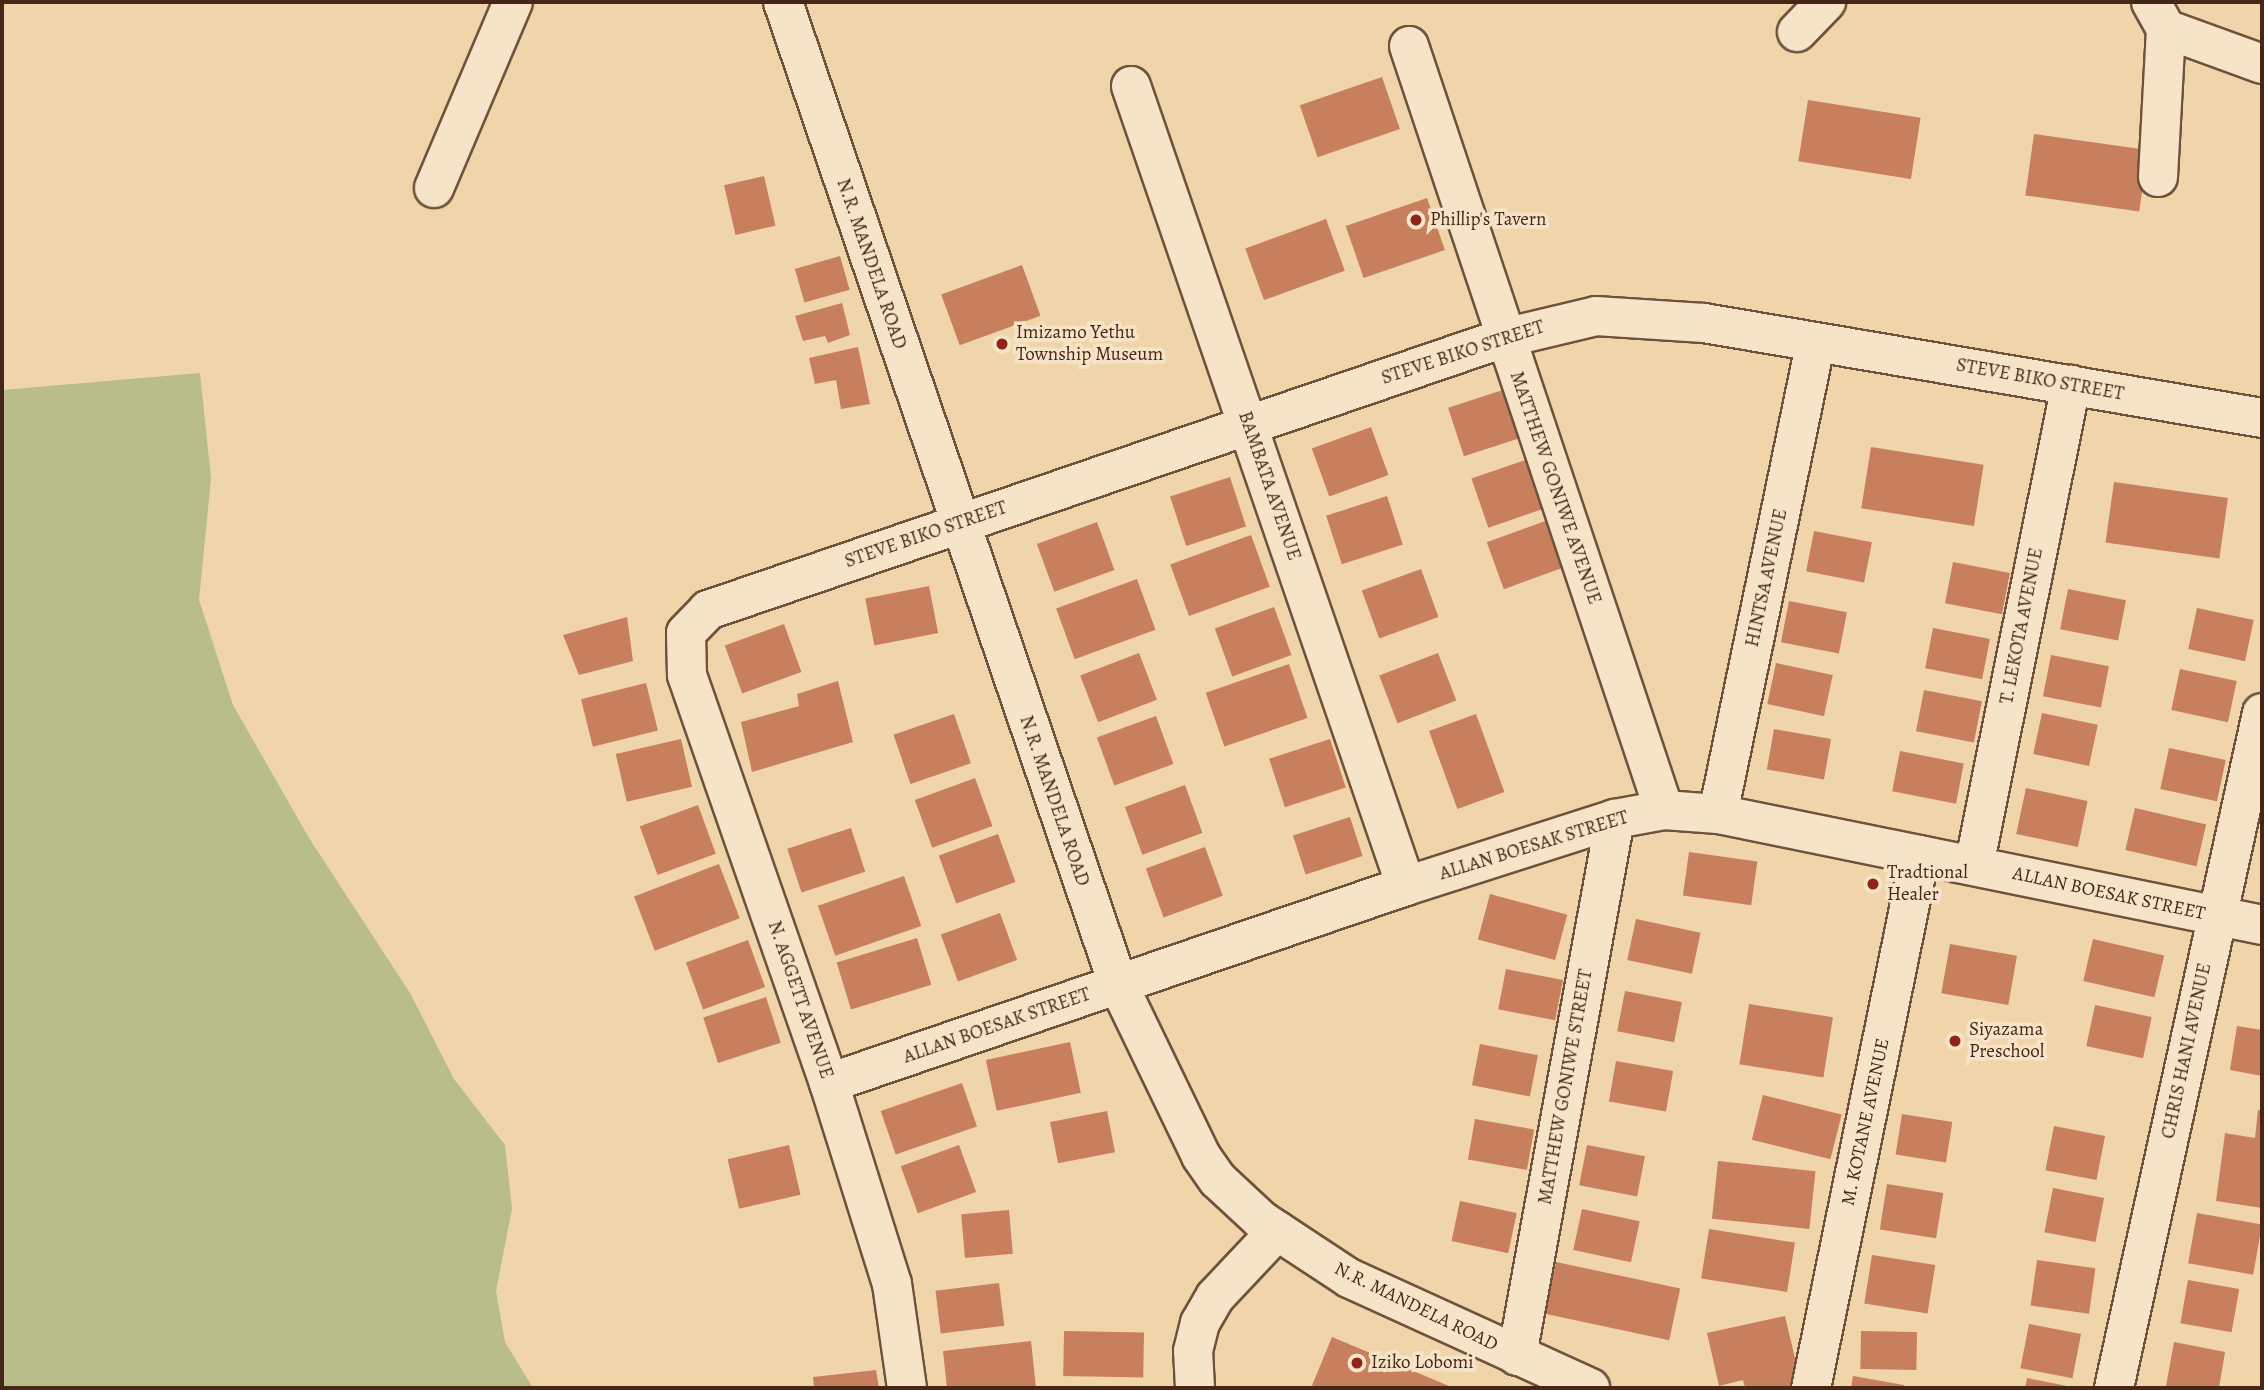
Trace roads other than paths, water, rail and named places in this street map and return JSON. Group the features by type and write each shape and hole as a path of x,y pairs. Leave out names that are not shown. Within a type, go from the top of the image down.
{"street":[{"path":"434,188 513,2"},
{"name":"N.R. MANDELA ROAD","path":"783,2 958,525 1118,984 1201,1156 1218,1180 1277,1231 1349,1278 1590,1388"},
{"path":"1797,32 1826,2"},
{"path":"2158,177 2159,15 2262,64"},
{"name":"MATTHEW GONIWE AVENUE","path":"1409,46 1504,338 1664,810"},
{"name":"BAMBATA AVENUE","path":"1131,86 1406,886"},
{"name":"STEVE BIKO STREET","path":"695,618 708,610 1504,338 1566,320 1621,315 1816,342 2262,418"},
{"name":"HINTSA AVENUE","path":"1718,814 1816,342"},
{"name":"T. LEKOTA AVENUE","path":"1974,866 2071,385"},
{"name":"N. AGGETT AVENUE","path":"695,618 683,650 687,675 829,1083 892,1284 907,1388"},
{"name":"CHRIS HANI AVENUE","path":"2114,1388 2262,713"},
{"name":"ALLAN BOESAK STREET","path":"829,1083 1406,886 1615,819 1664,810 1718,814 2262,925"},
{"name":"MATTHEW GONIWE STREET","path":"1517,1356 1615,819"},
{"name":"M. KOTANE AVENUE","path":"1811,1388 1920,855"},
{"path":"1195,1388 1193,1351 1200,1323 1215,1297 1277,1231"}],"place":[{"name":"Phillip's Tavern","path":"1416,220"},
{"name":"Imizamo Yethu Township Museum","path":"1002,344"},
{"name":"Tradtional Healer","path":"1873,884"},
{"name":"Siyazama Preschool","path":"1955,1041"},
{"name":"Iziko Lobomi","path":"1357,1363"}]}
